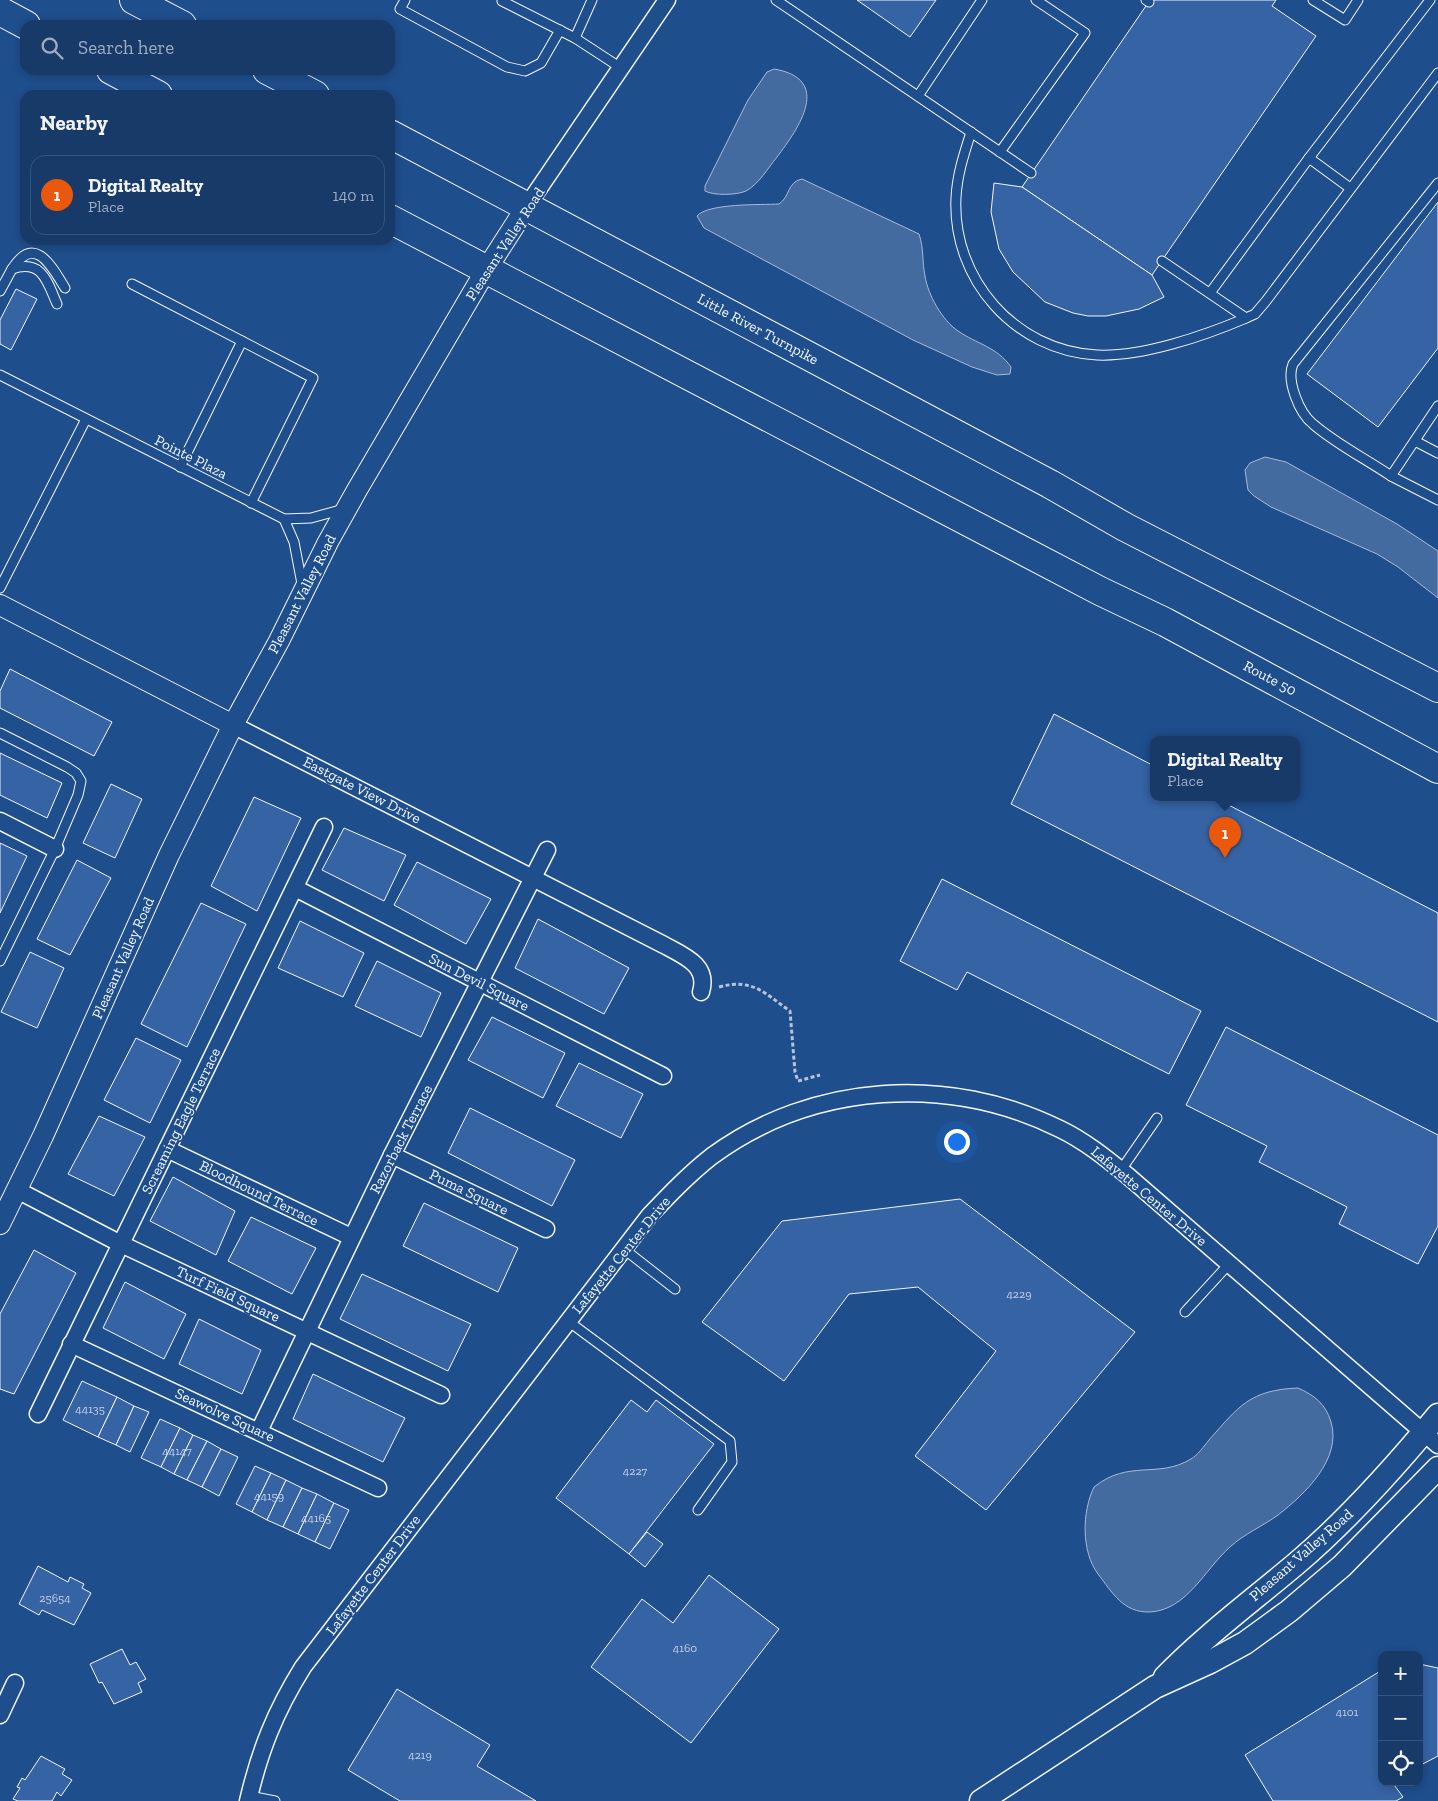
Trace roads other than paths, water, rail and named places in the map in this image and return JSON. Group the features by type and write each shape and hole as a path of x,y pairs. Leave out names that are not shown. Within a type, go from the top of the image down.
{"highway":[{"path":"134,0 172,20"},
{"path":"0,11 20,22"},
{"path":"120,75 149,90"},
{"path":"277,75 306,90"},
{"name":"Little River Turnpike","path":"395,137 1050,484 1125,527 1438,688"},
{"path":"395,222 486,270"},
{"name":"Route 50","path":"486,270 1100,591 1165,622 1438,769"}],"main road":[{"name":"Pleasant Valley Road","path":"1155,1687 1190,1651 1297,1563 1431,1439 1438,1415"},
{"name":"Pleasant Valley Road","path":"980,1801 1155,1687 1210,1662 1244,1643 1289,1610 1342,1566 1438,1468"}],"street":[{"name":"Pleasant Valley Road","path":"0,1224 169,855 233,725 348,507 486,270 527,206 668,0"},
{"name":"Eastgate View Drive","path":"0,604 233,725 640,931 686,957 702,971 704,981 701,992"},
{"path":"0,821 55,849"},
{"name":"Screaming Eagle Terrace","path":"38,1414 324,827"},
{"name":"Razorback Terrace","path":"259,1431 392,1155 548,850"},
{"name":"Sun Devil Square","path":"295,888 663,1076"},
{"name":"Lafayette Center Drive","path":"249,1798 267,1733 283,1698 303,1667 649,1216 680,1184 712,1156 741,1137 771,1122 819,1104 851,1097 919,1092 952,1095 1001,1105 1062,1129 1090,1146 1121,1170 1431,1439"},
{"name":"Bloodhound Terrace","path":"168,1149 351,1238"},
{"name":"Puma Square","path":"392,1155 546,1229"},
{"name":"Turf Field Square","path":"16,1190 121,1244 440,1395"},
{"name":"Seawolve Square","path":"71,1344 378,1488"},
{"path":"0,1715 15,1683"}],"lane":[{"path":"404,0 400,9 507,67 525,71 541,63 560,30"},
{"path":"501,0 575,38 621,68"},
{"path":"776,0 1031,173"},
{"path":"918,96 982,0"},
{"path":"1000,152 1085,33 1036,0"},
{"path":"1313,0 1345,20 1358,0"},
{"path":"1210,293 1309,158 1430,0"},
{"path":"575,38 590,1"},
{"path":"970,132 958,176 956,199 962,250 974,280 982,291 995,307 1024,333 1068,352 1116,355 1133,353 1220,329 1255,314 1438,73"},
{"path":"1309,158 1350,188"},
{"path":"1438,183 1293,364 1289,372 1294,394 1311,423 1392,476 1438,500"},
{"path":"0,291 19,258 27,253 37,254 47,260 65,288"},
{"path":"1162,261 1246,318"},
{"path":"12,269 24,265 40,271 57,304"},
{"path":"132,284 313,378 251,502"},
{"path":"180,467 242,341"},
{"name":"Pointe Plaza","path":"0,375 284,519"},
{"path":"1392,476 1438,406"},
{"path":"0,588 86,419"},
{"path":"1415,441 1438,453"},
{"path":"303,590 294,542 284,519 311,518 348,507"},
{"path":"0,733 67,767 76,773 81,781 78,795 55,849 0,961"},
{"path":"1121,1170 1157,1118"},
{"path":"624,1249 675,1289"},
{"path":"1186,1312 1229,1264"},
{"path":"568,1321 730,1440 732,1462 698,1510"},
{"path":"249,1798 275,1801"}],"water":[{"path":"774,69 792,74 802,83 807,94 806,106 794,132 763,176 751,188 731,194 714,194 705,191 705,186 748,100 767,72"},
{"path":"802,179 919,234 927,283 941,314 958,331 986,346 1005,360 1011,367 1010,374 997,375 972,367 913,340 704,228 697,216 703,212 723,207 779,204 785,198 791,186"},
{"path":"1265,457 1286,462 1397,524 1438,551 1438,598 1398,567 1377,554 1271,507 1254,496 1248,490 1245,470 1250,463"},
{"path":"1298,1388 1314,1397 1323,1405 1331,1422 1333,1436 1331,1449 1319,1475 1299,1497 1278,1515 1230,1547 1194,1587 1175,1604 1163,1610 1150,1612 1132,1609 1125,1605 1113,1594 1092,1565 1086,1543 1087,1508 1094,1487 1119,1474 1179,1465 1198,1453 1229,1418 1247,1402 1268,1392"}],"place":[{"name":"Digital Realty","path":"1225,858"}]}
